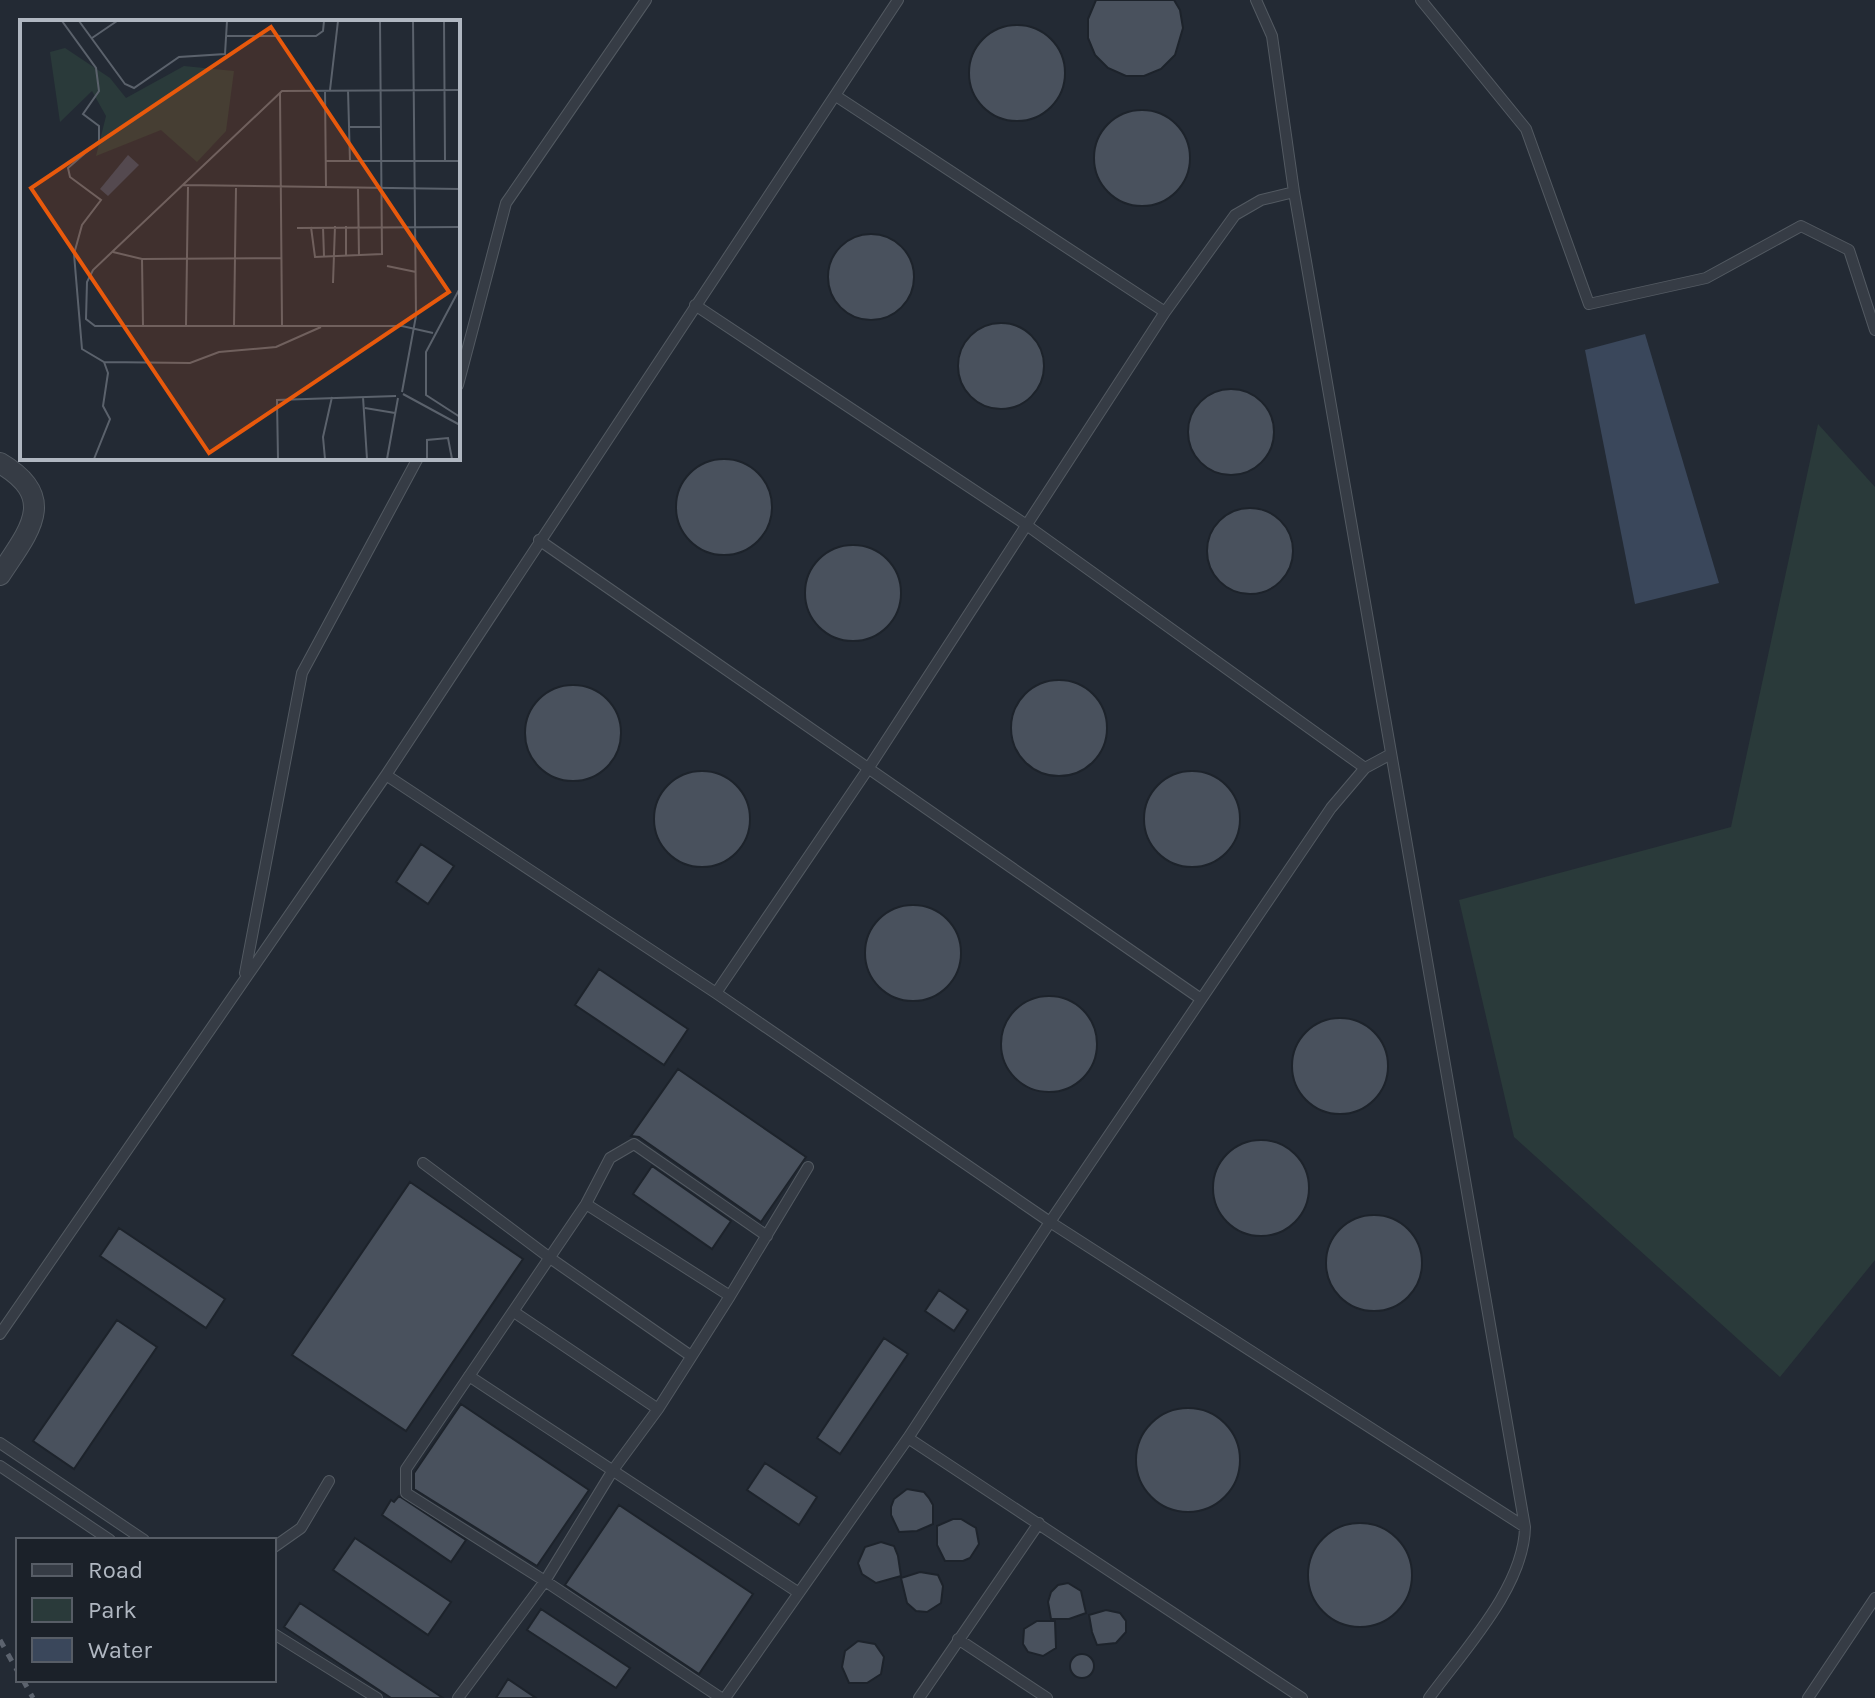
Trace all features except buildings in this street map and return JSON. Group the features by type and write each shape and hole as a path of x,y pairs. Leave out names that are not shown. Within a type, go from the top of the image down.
{"street":[{"path":"0,463 31,490 36,503 33,524 0,575"}],"lane":[{"path":"460,377 506,203 646,0"},
{"path":"0,1334 386,775 898,0"},
{"path":"1256,0 1272,36 1294,192 1525,1527 1525,1544 1514,1576 1429,1698"},
{"path":"1421,0 1526,129 1589,304 1706,278 1801,226 1849,250 1875,330"},
{"path":"836,96 1165,312"},
{"path":"716,993 868,769 1165,312 1235,215 1261,200 1294,192"},
{"path":"695,305 1025,524 1365,768"},
{"path":"244,979 302,673 417,460"},
{"path":"539,540 1201,999"},
{"path":"767,1236 634,1144 610,1158 586,1204 406,1469 406,1493 723,1698 908,1438 1050,1222 1331,808 1365,768 1391,754"},
{"path":"386,775 716,993 1050,1222 1525,1527"},
{"path":"423,1163 550,1258 691,1356"},
{"path":"458,1698 545,1581 613,1470 658,1409 730,1296 808,1167"},
{"path":"586,1204 730,1296"},
{"path":"514,1312 658,1409"},
{"path":"469,1376 799,1593"},
{"path":"908,1438 1302,1698"},
{"path":"0,1443 141,1538"},
{"path":"0,1466 107,1538"},
{"path":"276,1546 301,1528 329,1481"},
{"path":"919,1698 1039,1523"},
{"path":"1808,1698 1875,1598"},
{"path":"276,1635 377,1698"},
{"path":"958,1639 1047,1698"}],"green space":[{"path":"1818,424 1875,487 1875,1260 1780,1377 1514,1137 1459,900 1731,827"}],"water":[{"path":"1645,334 1719,583 1635,604 1585,350"}],"railway":[{"path":"0,1640 16,1668"},
{"path":"24,1682 33,1698"}]}
